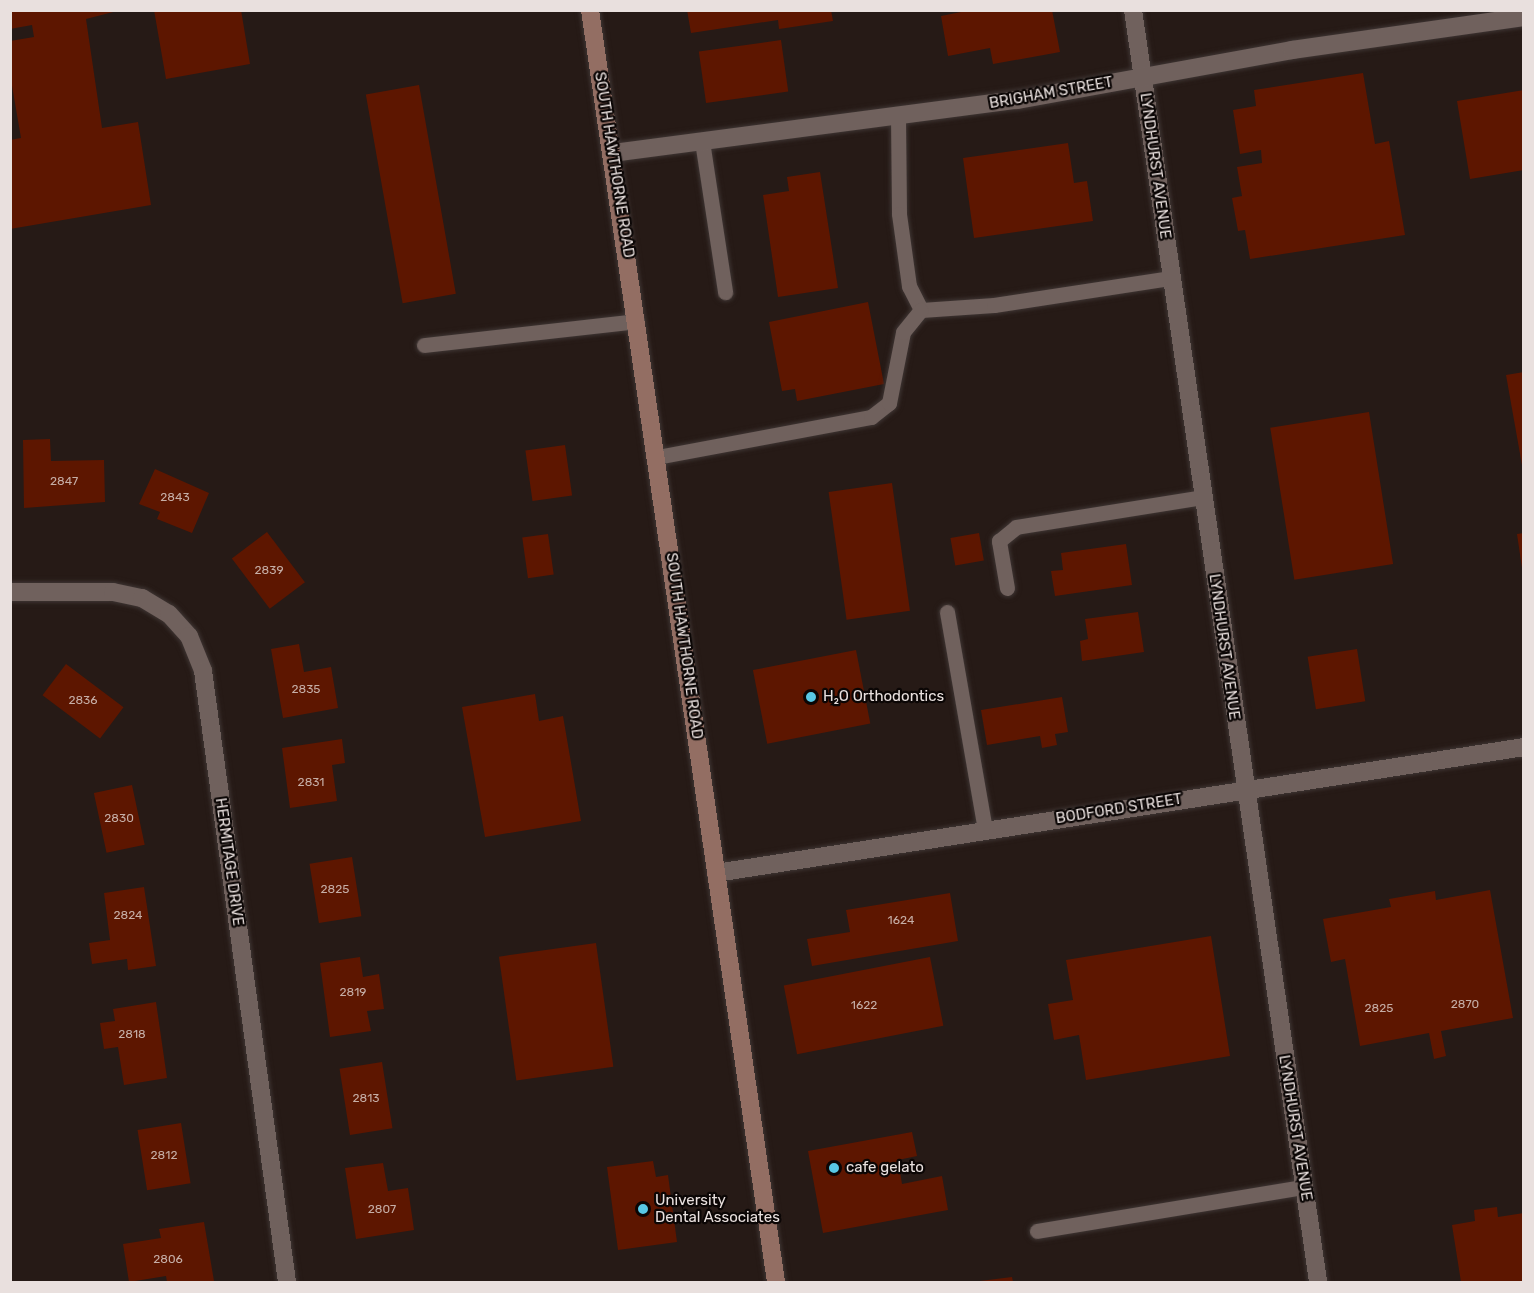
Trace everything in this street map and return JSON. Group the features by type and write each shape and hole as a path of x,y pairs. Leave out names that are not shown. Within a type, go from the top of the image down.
{"main road":[{"name":"SOUTH HAWTHORNE ROAD","path":"590,10 613,153 776,1282"}],"street":[{"name":"LYNDHURST AVENUE","path":"1133,10 1244,789 1318,1282"},
{"name":"BRIGHAM STREET","path":"613,153 1017,100 1143,76 1524,17"},
{"name":"HERMITAGE DRIVE","path":"10,592 113,592 142,598 169,614 189,636 203,671 287,1282"},
{"name":"BODFORD STREET","path":"716,873 1524,747"}],"lane":[{"path":"898,116 899,214 909,286 921,310"},
{"path":"702,141 725,291"},
{"path":"657,457 871,417 889,403 903,332 921,310 994,305 1171,278"},
{"path":"424,345 637,321"},
{"path":"1007,588 999,541 1016,527 1203,497"},
{"path":"947,612 985,830"},
{"path":"1037,1231 1304,1188"}],"building":[{"path":"10,10 121,10 86,19 102,128 138,122 151,205 10,229 10,140 21,138 10,74 10,41 34,37 32,25 10,29"},
{"path":"154,10 241,10 250,64 166,79"},
{"path":"687,10 831,10 833,21 779,29 778,20 691,33"},
{"path":"971,10 1052,10 1060,52 993,64 990,48 948,56 941,16"},
{"path":"781,40 788,91 706,103 699,52"},
{"path":"1363,73 1375,144 1389,141 1405,235 1250,259 1245,230 1238,231 1232,198 1242,196 1237,167 1262,163 1261,150 1240,154 1233,110 1256,106 1254,90"},
{"path":"419,85 456,294 403,303 366,94"},
{"path":"1524,90 1524,170 1470,179 1457,101"},
{"path":"1068,143 1074,183 1087,181 1093,221 974,238 963,158"},
{"path":"820,172 838,288 778,297 763,195 789,191 787,177"},
{"path":"868,302 884,384 797,401 795,389 782,391 769,322"},
{"path":"1524,372 1524,465 1522,465 1506,375"},
{"path":"1369,412 1393,564 1294,580 1270,428"},
{"path":"50,439 51,461 104,460 105,502 24,508 23,440"},
{"path":"565,445 572,496 532,501 525,451"},
{"path":"155,469 209,493 192,533 157,519 160,512 139,504"},
{"path":"892,483 910,611 847,620 829,492"},
{"path":"267,532 305,582 270,609 232,558"},
{"path":"979,533 984,561 955,566 950,538"},
{"path":"1524,533 1524,568 1522,568 1517,534"},
{"path":"548,534 554,575 528,578 522,538"},
{"path":"1126,544 1132,585 1055,596 1051,571 1063,570 1061,553"},
{"path":"1138,612 1144,652 1082,661 1080,641 1088,639 1085,619"},
{"path":"299,644 304,672 331,667 338,708 283,718 271,649"},
{"path":"1357,649 1365,701 1316,709 1308,657"},
{"name":"H₂O Orthodontics","path":"856,650 870,724 767,744 753,670"},
{"path":"66,664 124,707 100,738 43,695"},
{"path":"535,694 539,721 563,716 581,821 485,837 462,707"},
{"path":"1062,697 1068,732 1055,734 1057,745 1042,748 1040,736 987,745 981,710"},
{"path":"342,739 345,763 332,765 337,801 290,808 282,748"},
{"path":"132,785 145,845 107,853 94,793"},
{"path":"352,857 361,916 319,923 310,864"},
{"path":"144,887 156,966 128,970 127,959 92,964 89,943 110,940 104,893"},
{"path":"1490,890 1513,1018 1441,1031 1446,1056 1434,1059 1429,1033 1360,1046 1345,959 1331,962 1323,919 1391,907 1389,899 1435,891 1436,900"},
{"path":"950,893 958,941 812,966 807,939 850,932 846,910"},
{"path":"1211,936 1230,1056 1086,1080 1079,1035 1054,1040 1048,1004 1073,1000 1066,960"},
{"path":"596,943 613,1067 516,1080 499,957"},
{"path":"360,957 363,977 379,974 384,1009 367,1011 371,1031 330,1037 320,963"},
{"path":"930,957 943,1026 797,1054 784,985"},
{"path":"156,1002 167,1078 124,1085 118,1047 104,1049 100,1023 115,1021 113,1009"},
{"path":"382,1062 392,1128 350,1135 340,1069"},
{"path":"181,1123 191,1183 147,1190 138,1130"},
{"path":"912,1132 917,1156 898,1160 902,1184 942,1176 948,1210 823,1233 808,1151"},
{"name":"University Dental Associates","path":"653,1161 656,1177 668,1175 677,1242 618,1250 607,1167"},
{"path":"383,1163 388,1191 408,1188 414,1230 356,1239 345,1168"},
{"path":"1497,1207 1498,1217 1524,1213 1524,1282 1461,1282 1452,1225 1475,1221 1474,1210"},
{"path":"204,1222 214,1281 167,1282 166,1276 129,1282 123,1244 161,1238 159,1229"},
{"path":"1012,1277 1013,1282 980,1282 980,1281"}],"place":[{"name":"H₂O Orthodontics","path":"811,697"},
{"name":"cafe gelato","path":"834,1168"},
{"name":"University Dental Associates","path":"643,1209"}]}
